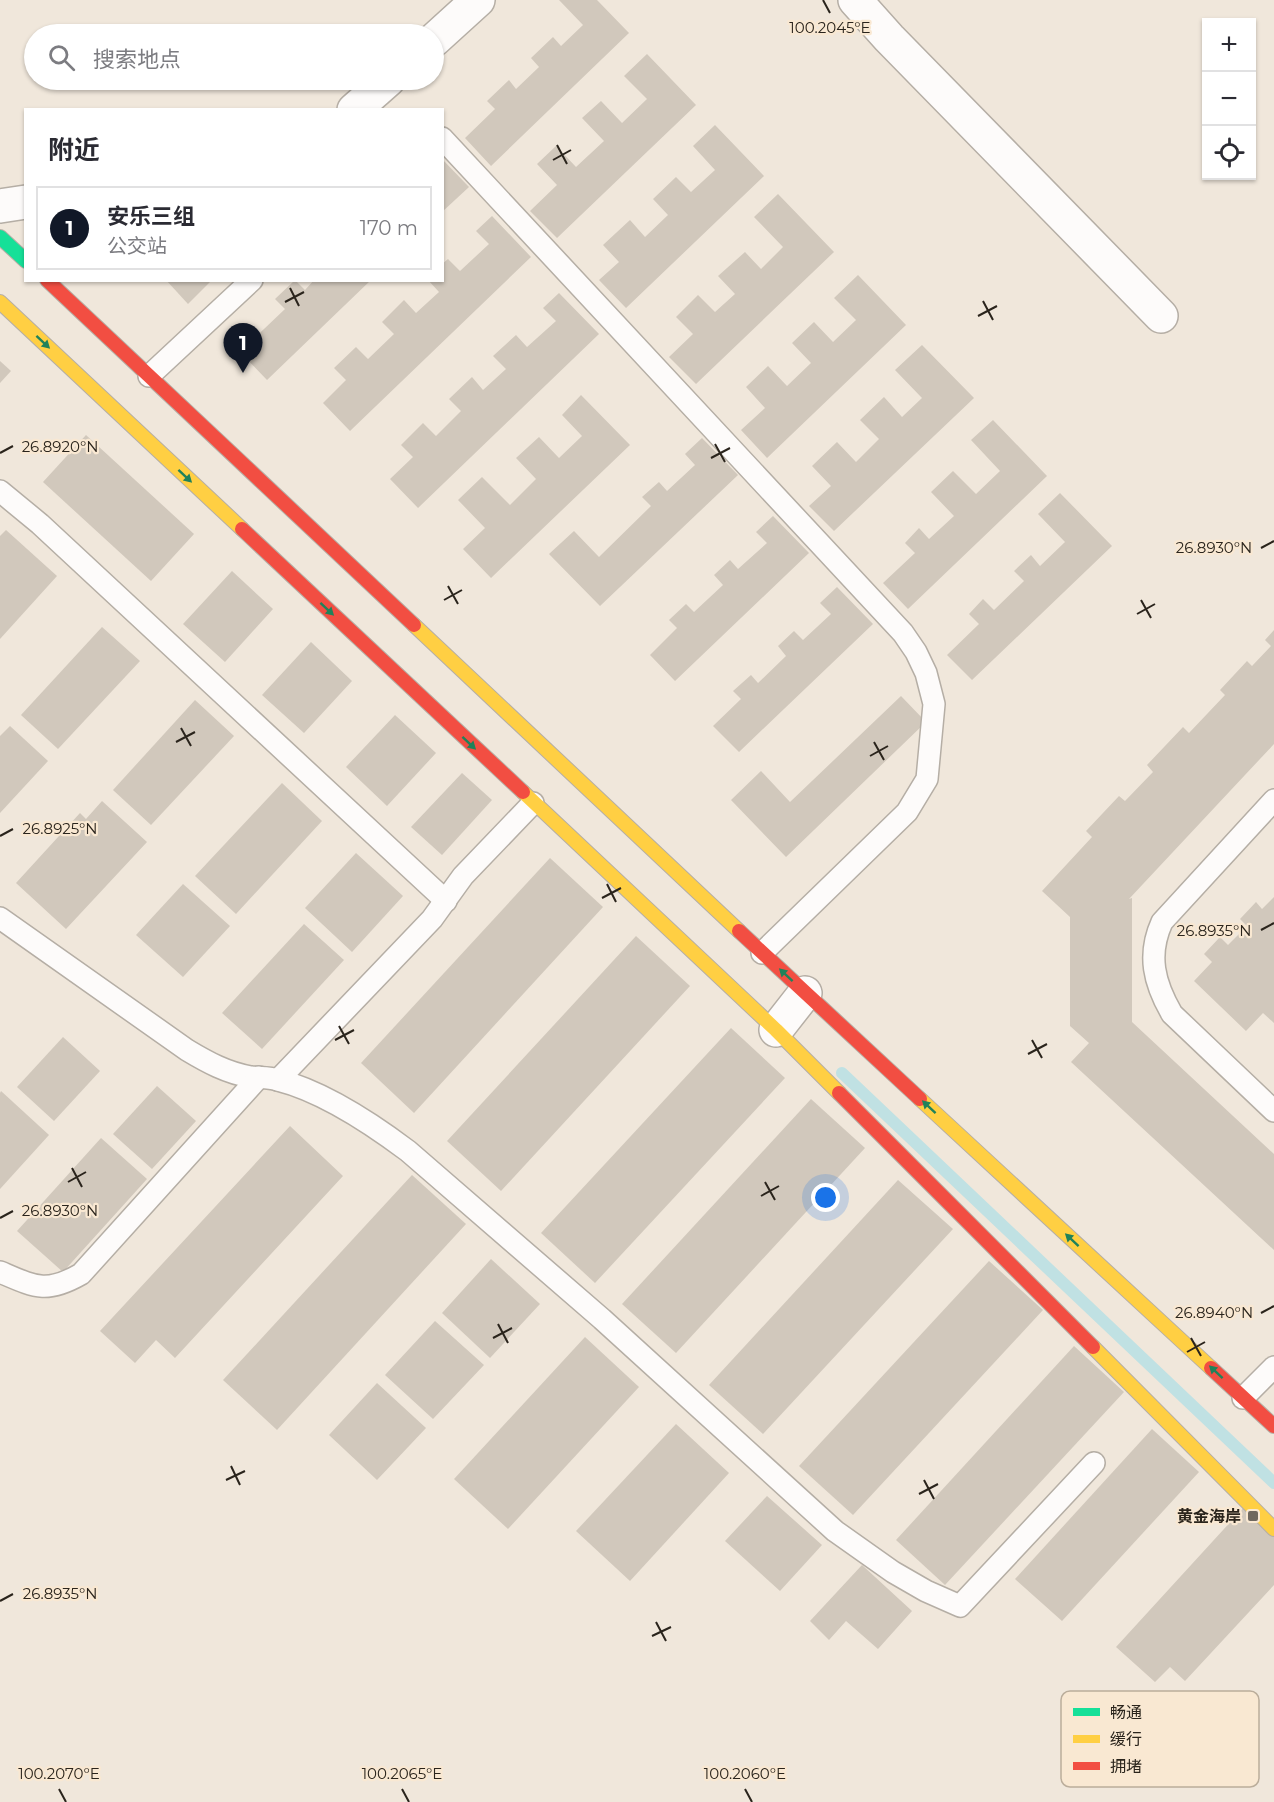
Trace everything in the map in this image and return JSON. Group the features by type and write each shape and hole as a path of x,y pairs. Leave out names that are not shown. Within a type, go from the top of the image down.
{"street":[{"path":"444,31 478,0"},
{"path":"855,0 1161,316"},
{"path":"356,108 377,90"},
{"path":"0,206 24,202"},
{"path":"0,237 24,259"},
{"path":"49,282 762,953 1274,1426"},
{"path":"0,302 776,1030 1274,1529"},
{"path":"776,1030 805,993"}],"lane":[{"path":"444,140 903,633 926,673 934,704 927,779 907,812 762,953"},
{"path":"149,376 250,282"},
{"path":"0,491 40,524 446,901"},
{"path":"1270,1101 1172,1014 1157,982 1153,950 1155,936 1162,922 1274,800"},
{"path":"0,1272 33,1287 64,1284 81,1274 268,1078 432,919 463,876 533,803"},
{"path":"0,918 187,1050 226,1071 268,1078 316,1095 352,1113 408,1151 602,1319 835,1531 893,1572 926,1591 960,1606 1094,1463"},
{"path":"1243,1398 1274,1367"}],"building":[{"path":"559,0 597,0 629,33 491,166 465,138 495,109 487,101 509,80 516,89 539,67 531,58 553,37 561,46 583,25"},
{"path":"647,54 696,105 557,238 530,211 557,185 537,164 556,146 576,167 604,141 582,118 601,101 622,123 647,99 624,76"},
{"path":"715,125 764,176 626,308 599,280 619,262 603,245 630,220 645,237 668,215 653,199 676,177 691,192 715,170 693,146"},
{"path":"444,161 469,187 444,210"},
{"path":"778,194 834,252 696,384 669,357 693,334 676,317 698,295 715,312 735,294 718,276 745,252 761,269 783,247 754,217"},
{"path":"492,216 531,257 350,431 323,403 346,380 334,368 356,347 368,359 394,334 382,322 404,300 416,313 439,292 430,282 444,282 444,262 448,259 460,271 489,244 476,231"},
{"path":"858,275 906,325 767,458 741,430 765,408 746,387 768,366 787,386 811,363 792,343 814,322 833,342 856,320 834,298"},
{"path":"168,282 210,282 188,304"},
{"path":"293,282 297,282 305,290 312,282 369,282 267,380 240,352 285,309 275,299"},
{"path":"559,293 599,334 418,508 390,479 413,457 401,445 423,423 436,436 461,411 449,399 472,377 483,390 506,369 493,356 516,335 527,347 556,321 543,308"},
{"path":"922,345 974,398 834,531 809,506 831,486 812,466 837,442 856,462 879,439 860,420 884,397 902,417 922,398 895,370"},
{"path":"0,361 11,371 0,383"},
{"path":"581,395 630,445 491,578 463,549 485,528 458,500 482,477 510,505 536,479 516,458 539,437 559,458 582,436 562,415"},
{"path":"993,420 1047,476 908,609 883,583 915,553 905,543 919,528 929,539 954,516 931,492 953,471 976,494 1000,471 971,440"},
{"path":"86,435 194,534 151,581 43,482"},
{"path":"702,438 738,475 600,606 549,554 574,531 599,557 651,506 642,497 659,482 667,491 695,465 685,454"},
{"path":"1060,493 1112,546 972,680 947,655 979,624 969,614 983,599 994,610 1024,581 1014,571 1031,555 1040,566 1065,542 1038,514"},
{"path":"773,516 809,553 675,681 650,655 677,628 669,620 686,604 694,612 723,585 714,575 730,560 738,569 767,543 756,532"},
{"path":"6,530 57,576 0,639 0,536"},
{"path":"232,571 273,609 225,662 183,624"},
{"path":"837,587 873,624 739,752 713,726 741,699 733,691 751,675 758,683 786,656 778,646 794,631 803,640 831,614 820,603"},
{"path":"102,627 140,661 58,749 21,715"},
{"path":"1274,630 1274,744 1129,899 1132,898 1132,1022 1274,1154 1274,1250 1071,1062 1089,1043 1070,1026 1070,917 1042,891 1092,837 1086,831 1119,796 1125,801 1153,772 1147,765 1183,727 1189,733 1225,695 1220,690 1247,661 1252,666 1271,646 1265,640"},
{"path":"311,642 352,681 304,733 262,695"},
{"path":"901,696 926,722 786,857 731,800 761,771 790,802"},
{"path":"195,700 234,736 151,825 113,790"},
{"path":"395,715 436,753 387,806 346,767"},
{"path":"10,726 48,761 0,813 0,736"},
{"path":"462,773 492,800 442,855 411,827"},
{"path":"282,783 322,821 236,914 195,876"},
{"path":"102,801 147,842 66,929 16,883 80,813 86,819"},
{"path":"356,853 403,896 352,952 305,908"},
{"path":"550,858 603,907 414,1113 361,1063"},
{"path":"183,884 230,926 183,977 136,935"},
{"path":"1274,897 1274,1023 1263,1013 1246,1031 1194,981 1212,962 1204,954 1220,937 1228,945 1247,926 1240,919 1256,902 1262,909"},
{"path":"304,924 344,960 262,1049 222,1013"},
{"path":"636,936 690,986 501,1191 447,1141"},
{"path":"731,1028 785,1078 595,1283 541,1233"},
{"path":"63,1037 100,1071 54,1121 17,1087"},
{"path":"157,1086 196,1121 152,1169 113,1134"},
{"path":"1,1091 49,1135 0,1189 0,1093"},
{"path":"811,1099 865,1148 676,1353 622,1304"},
{"path":"290,1126 343,1176 175,1358 156,1340 135,1363 100,1331"},
{"path":"101,1138 147,1179 63,1272 17,1231"},
{"path":"412,1175 466,1224 277,1430 223,1380"},
{"path":"898,1180 953,1229 763,1434 709,1385"},
{"path":"491,1259 540,1304 490,1358 442,1313"},
{"path":"989,1261 1043,1310 853,1515 799,1466"},
{"path":"435,1321 484,1365 433,1419 385,1375"},
{"path":"585,1337 639,1387 508,1529 454,1479"},
{"path":"1074,1346 1124,1392 945,1585 896,1540"},
{"path":"377,1383 426,1428 377,1480 329,1435"},
{"path":"676,1424 729,1473 630,1581 576,1531"},
{"path":"1152,1429 1199,1472 1062,1621 1015,1579"},
{"path":"767,1496 822,1545 780,1591 725,1541"},
{"path":"1245,1506 1274,1532 1274,1585 1185,1681 1170,1667 1155,1682 1116,1647"},
{"path":"862,1565 912,1611 878,1649 846,1621 829,1640 810,1621"}],"waterway":[{"path":"842,1073 1274,1483"}],"traffic: fast":[{"path":"0,237 24,259"}],"traffic: slow":[{"path":"0,302 242,529"},
{"path":"414,625 739,931"},
{"path":"523,792 776,1030 839,1093"},
{"path":"920,1099 1211,1368"},
{"path":"1093,1347 1274,1529"}],"traffic: jam":[{"path":"49,282 414,625"},
{"path":"242,529 523,792"},
{"path":"739,931 920,1099"},
{"path":"839,1093 1093,1347"},
{"path":"1211,1368 1274,1426"}],"place":[{"name":"安乐三组","path":"243,373"},
{"name":"黄金海岸","path":"1253,1516"}]}
